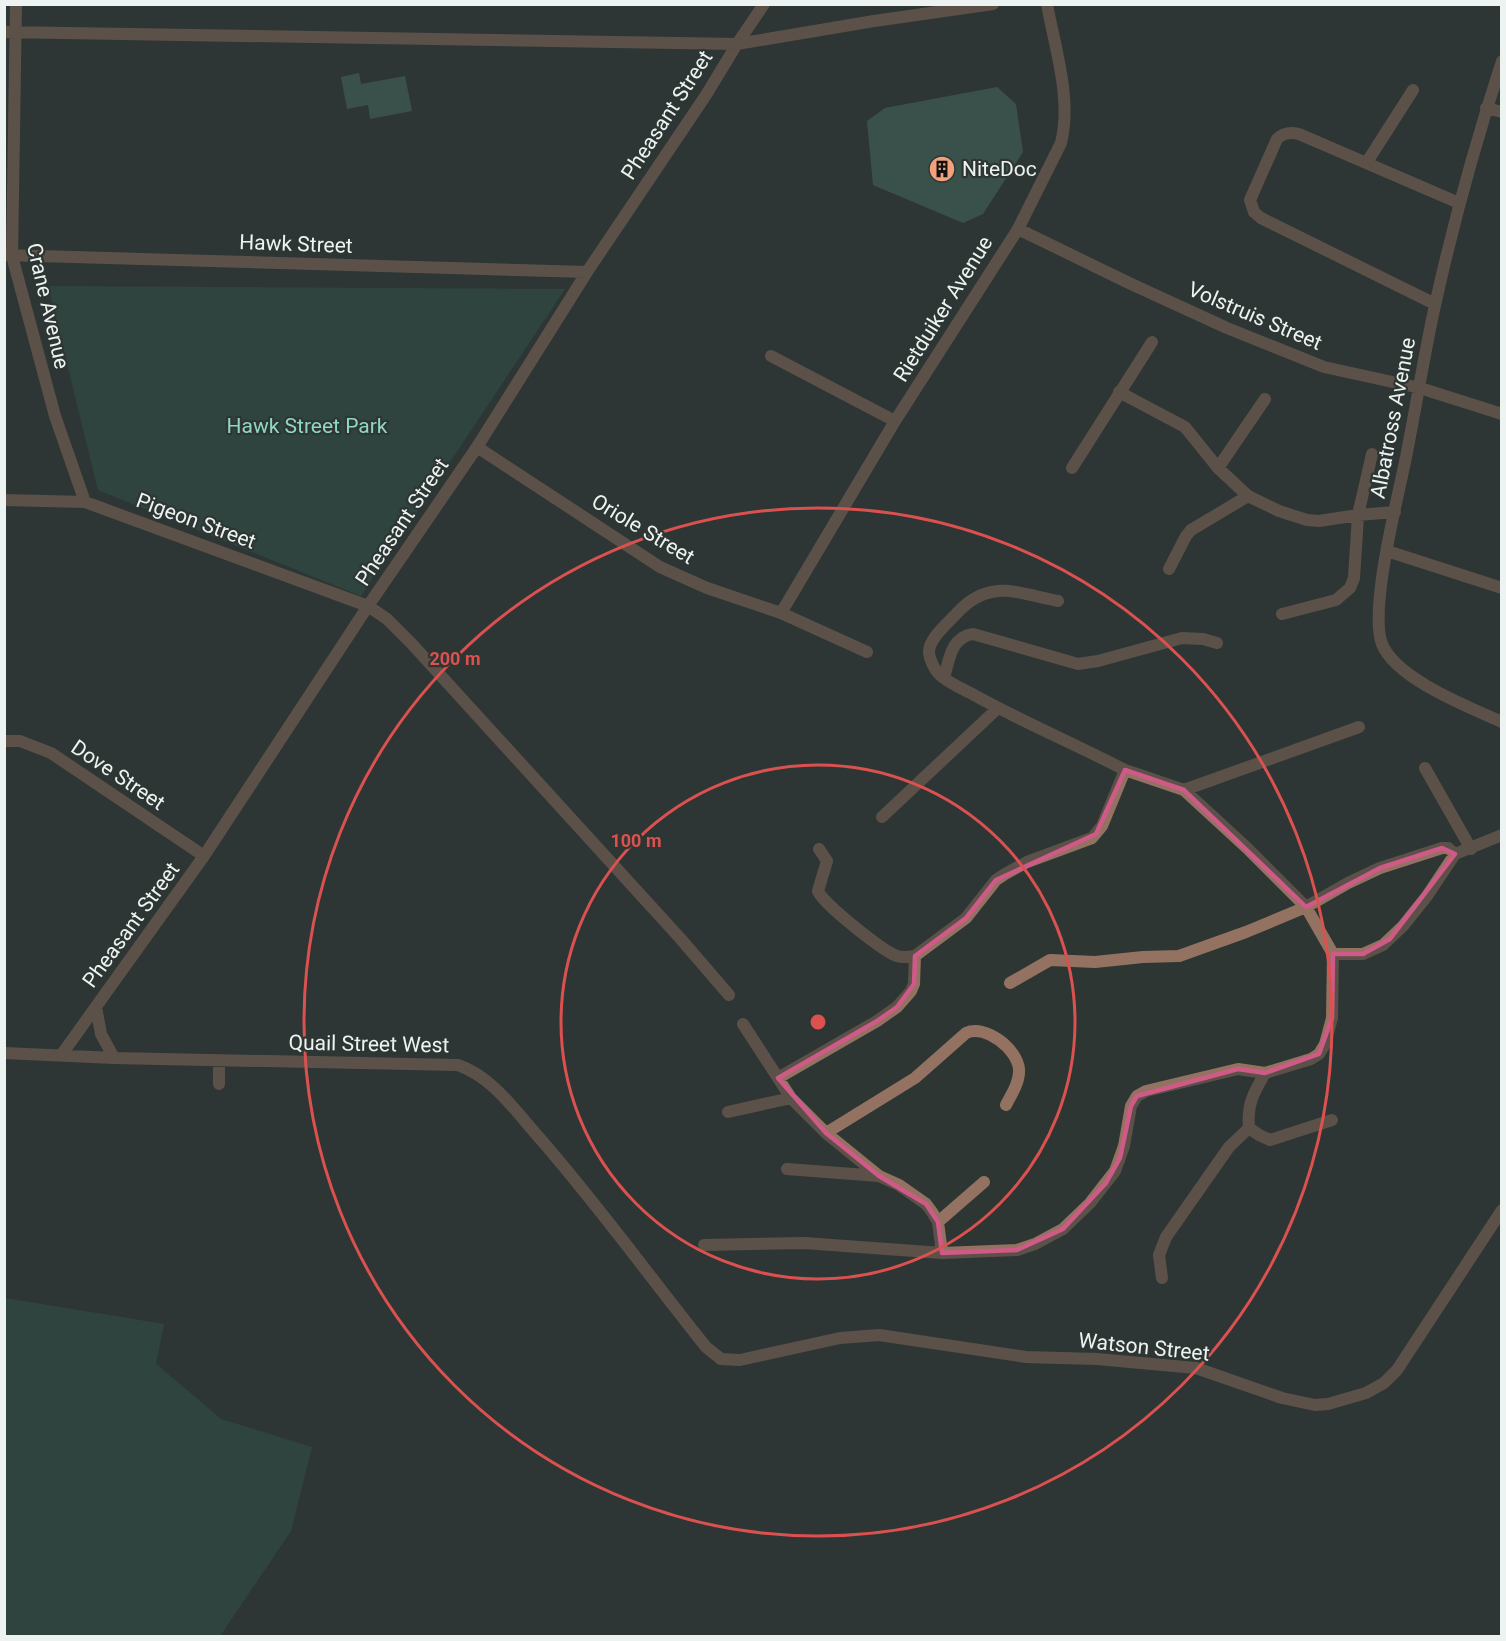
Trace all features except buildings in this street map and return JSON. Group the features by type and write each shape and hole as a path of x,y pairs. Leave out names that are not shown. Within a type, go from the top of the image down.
{"street":[{"name":"Crane Avenue","path":"16,4 10,32 8,256 55,416 85,502"},
{"name":"Pheasant Street","path":"62,1054 204,856 368,606 477,447 587,272 764,4"},
{"path":"10,32 737,44 993,4"},
{"name":"Rietduiker Avenue","path":"781,613 895,422 1018,229 1061,143 1064,130 1064,98 1047,4"},
{"name":"Albatross Avenue","path":"1502,61 1459,203 1435,304 1378,614 1378,631 1389,656 1412,676 1447,697 1502,722"},
{"path":"1367,162 1413,90"},
{"path":"1486,108 1502,112"},
{"path":"1435,304 1261,218 1250,205 1253,190 1281,135 1299,134 1459,203"},
{"name":"Volstruis Street","path":"1018,229 1227,328 1313,362 1351,374 1420,388 1502,414"},
{"name":"Hawk Street","path":"8,256 587,272"},
{"path":"1072,468 1152,342"},
{"path":"771,356 895,422"},
{"path":"1119,392 1185,427 1218,468 1248,496 1279,511 1307,520 1319,521 1395,512"},
{"path":"1218,468 1265,399"},
{"path":"1488,410 1502,406"},
{"name":"Oriole Street","path":"477,447 660,567 707,588 781,613 867,652"},
{"path":"1282,614 1336,600 1350,588 1354,578 1358,515 1372,453"},
{"path":"1169,568 1191,530 1248,496"},
{"name":"Pigeon Street","path":"4,500 85,502 368,606 387,620 412,644 729,995"},
{"path":"1388,551 1502,588"},
{"path":"704,1245 804,1243 942,1253 1017,1250 1035,1244 1063,1229 1090,1203 1115,1170 1124,1146 1131,1106 1137,1096 1146,1091 1238,1069 1265,1073 1311,1059 1319,1054 1332,1018 1333,954 1306,908 1247,848 1184,790 1125,770 1066,739 998,708 944,678 936,670 930,658 932,644 962,607 976,596 984,592 1003,590 1058,601"},
{"path":"944,678 954,645 962,637 973,634 1078,664 1182,639 1203,639 1217,643"},
{"path":"882,817 998,708"},
{"path":"1184,790 1359,727"},
{"name":"Dove Street","path":"4,741 20,741 51,753 204,856"},
{"path":"1425,768 1471,849"},
{"path":"819,849 826,861 818,891 827,905 889,953 904,958 915,956 966,918 996,880 1005,874 1027,862 1092,838 1102,826 1125,770"},
{"path":"1333,954 1363,954 1375,950 1390,939 1427,896 1455,854 1502,835"},
{"path":"1010,983 1050,960 1095,962 1179,956 1306,908 1348,883 1415,855 1442,848 1448,848 1455,854"},
{"path":"778,1078 897,1007 914,984 915,956"},
{"path":"96,1007 101,1034 114,1058"},
{"path":"743,1024 791,1098 826,1132 879,1176 899,1185 926,1204 938,1222 942,1253"},
{"path":"826,1132 915,1078 966,1033 974,1030 995,1037 1017,1061 1019,1077 1006,1105"},
{"name":"Quail Street West","path":"4,1053 114,1058 458,1065 470,1069 483,1077 500,1093 573,1176 706,1347 721,1359"},
{"path":"219,1060 219,1084"},
{"path":"1249,1128 1250,1102 1265,1073"},
{"path":"729,1112 791,1098"},
{"path":"1249,1128 1270,1140 1332,1120"},
{"path":"1162,1278 1160,1255 1166,1237 1229,1147 1249,1128"},
{"path":"787,1169 879,1176"},
{"path":"938,1222 984,1182"},
{"name":"Watson Street","path":"721,1359 740,1360 840,1338 879,1335 1026,1357 1097,1359 1196,1368 1282,1398 1314,1406 1328,1404 1366,1393 1384,1383 1397,1370 1502,1210"}],"highlighted area":[{"path":"1125,770 1184,790 1306,907 1380,868 1442,848 1455,854 1390,939 1363,954 1333,954 1332,1018 1319,1054 1265,1073 1238,1069 1137,1096 1131,1106 1120,1158 1106,1183 1063,1229 1017,1250 942,1253 938,1222 926,1204 879,1176 826,1133 778,1078 877,1021 897,1007 914,984 915,956 966,918 996,880 1096,834"}],"green space":[{"name":"Hawk Street Park","path":"48,286 565,289 361,596 98,490"},
{"path":"5,1298 164,1324 156,1364 221,1419 312,1447 291,1531 220,1636 5,1636"}],"place":[{"name":"NiteDoc","path":"942,169"}]}
